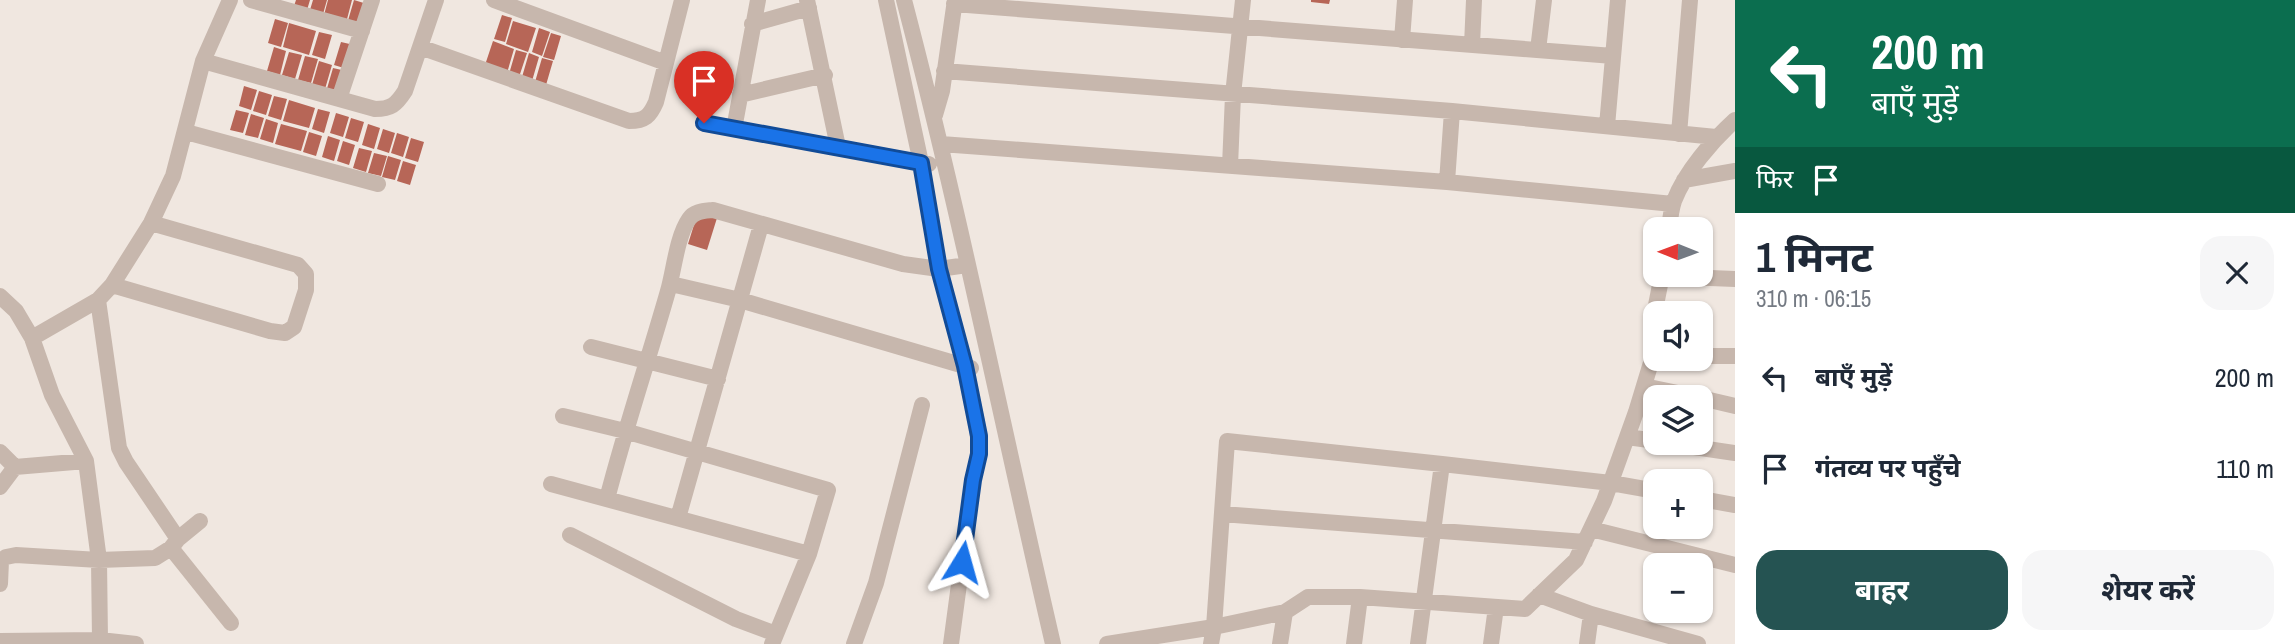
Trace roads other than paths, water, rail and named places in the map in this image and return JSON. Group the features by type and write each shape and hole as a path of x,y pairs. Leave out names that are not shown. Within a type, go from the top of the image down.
{"street":[{"path":"36,336 98,300 112,285 151,223 173,176 203,61 230,0"},
{"path":"251,0 362,31"},
{"path":"340,99 372,0"},
{"path":"203,61 375,109 387,109 397,104 405,91 436,0"},
{"path":"494,0 666,64"},
{"path":"420,47 629,121 641,121 650,115 656,102 682,0"},
{"path":"734,130 758,0"},
{"path":"886,0 932,165 953,267 1053,644"},
{"path":"904,0 941,144 932,165 953,267 979,369 979,454 973,480 951,644"},
{"path":"1230,166 1233,95 1243,0"},
{"path":"1402,40 1405,0"},
{"path":"1472,44 1474,0"},
{"path":"1538,50 1544,0"},
{"path":"1606,126 1618,0"},
{"path":"1679,134 1690,0"},
{"path":"934,117 955,2 1613,57"},
{"path":"752,24 808,4 838,147"},
{"path":"944,71 1452,111 1716,137"},
{"path":"740,95 825,75"},
{"path":"1447,182 1452,111"},
{"path":"1671,217 1673,204 1684,180 1716,137 1735,120"},
{"path":"704,123 932,165"},
{"path":"186,132 378,184"},
{"path":"941,144 1447,182 1673,204"},
{"path":"1684,180 1735,171"},
{"path":"607,499 625,431 671,284 683,229 690,216 713,210 903,264 953,267"},
{"path":"112,285 270,331 285,332 294,327 306,290 306,274 298,265 151,223"},
{"path":"678,518 761,225"},
{"path":"1713,278 1735,279"},
{"path":"671,284 740,300 979,369"},
{"path":"98,300 119,448 167,549 231,623"},
{"path":"0,319 6,301"},
{"path":"6,301 36,336 52,395 86,461 111,642"},
{"path":"591,347 718,379"},
{"path":"1713,356 1735,356"},
{"path":"1107,644 1212,636 1285,612 1308,597 1360,597 1525,609 1576,560 1611,483 1643,389"},
{"path":"1713,401 1735,406"},
{"path":"854,644 876,583 922,405"},
{"path":"564,416 625,431 828,491 809,554 774,639 570,535"},
{"path":"1628,437 1643,439"},
{"path":"1212,636 1227,442 1442,464 1643,489"},
{"path":"1713,450 1735,453"},
{"path":"0,452 15,467"},
{"path":"0,486 15,467 86,461"},
{"path":"1418,644 1442,464"},
{"path":"551,484 809,554"},
{"path":"1713,501 1735,505"},
{"path":"1222,514 1432,532 1588,536 1735,565"},
{"path":"0,584 1,561 6,557 16,555 99,560 167,549 200,521"},
{"path":"1539,595 1591,614 1698,644"},
{"path":"1354,644 1360,597"},
{"path":"1491,644 1496,607"},
{"path":"1280,644 1285,612"},
{"path":"1587,644 1591,614"},
{"path":"0,641 136,644"}]}
